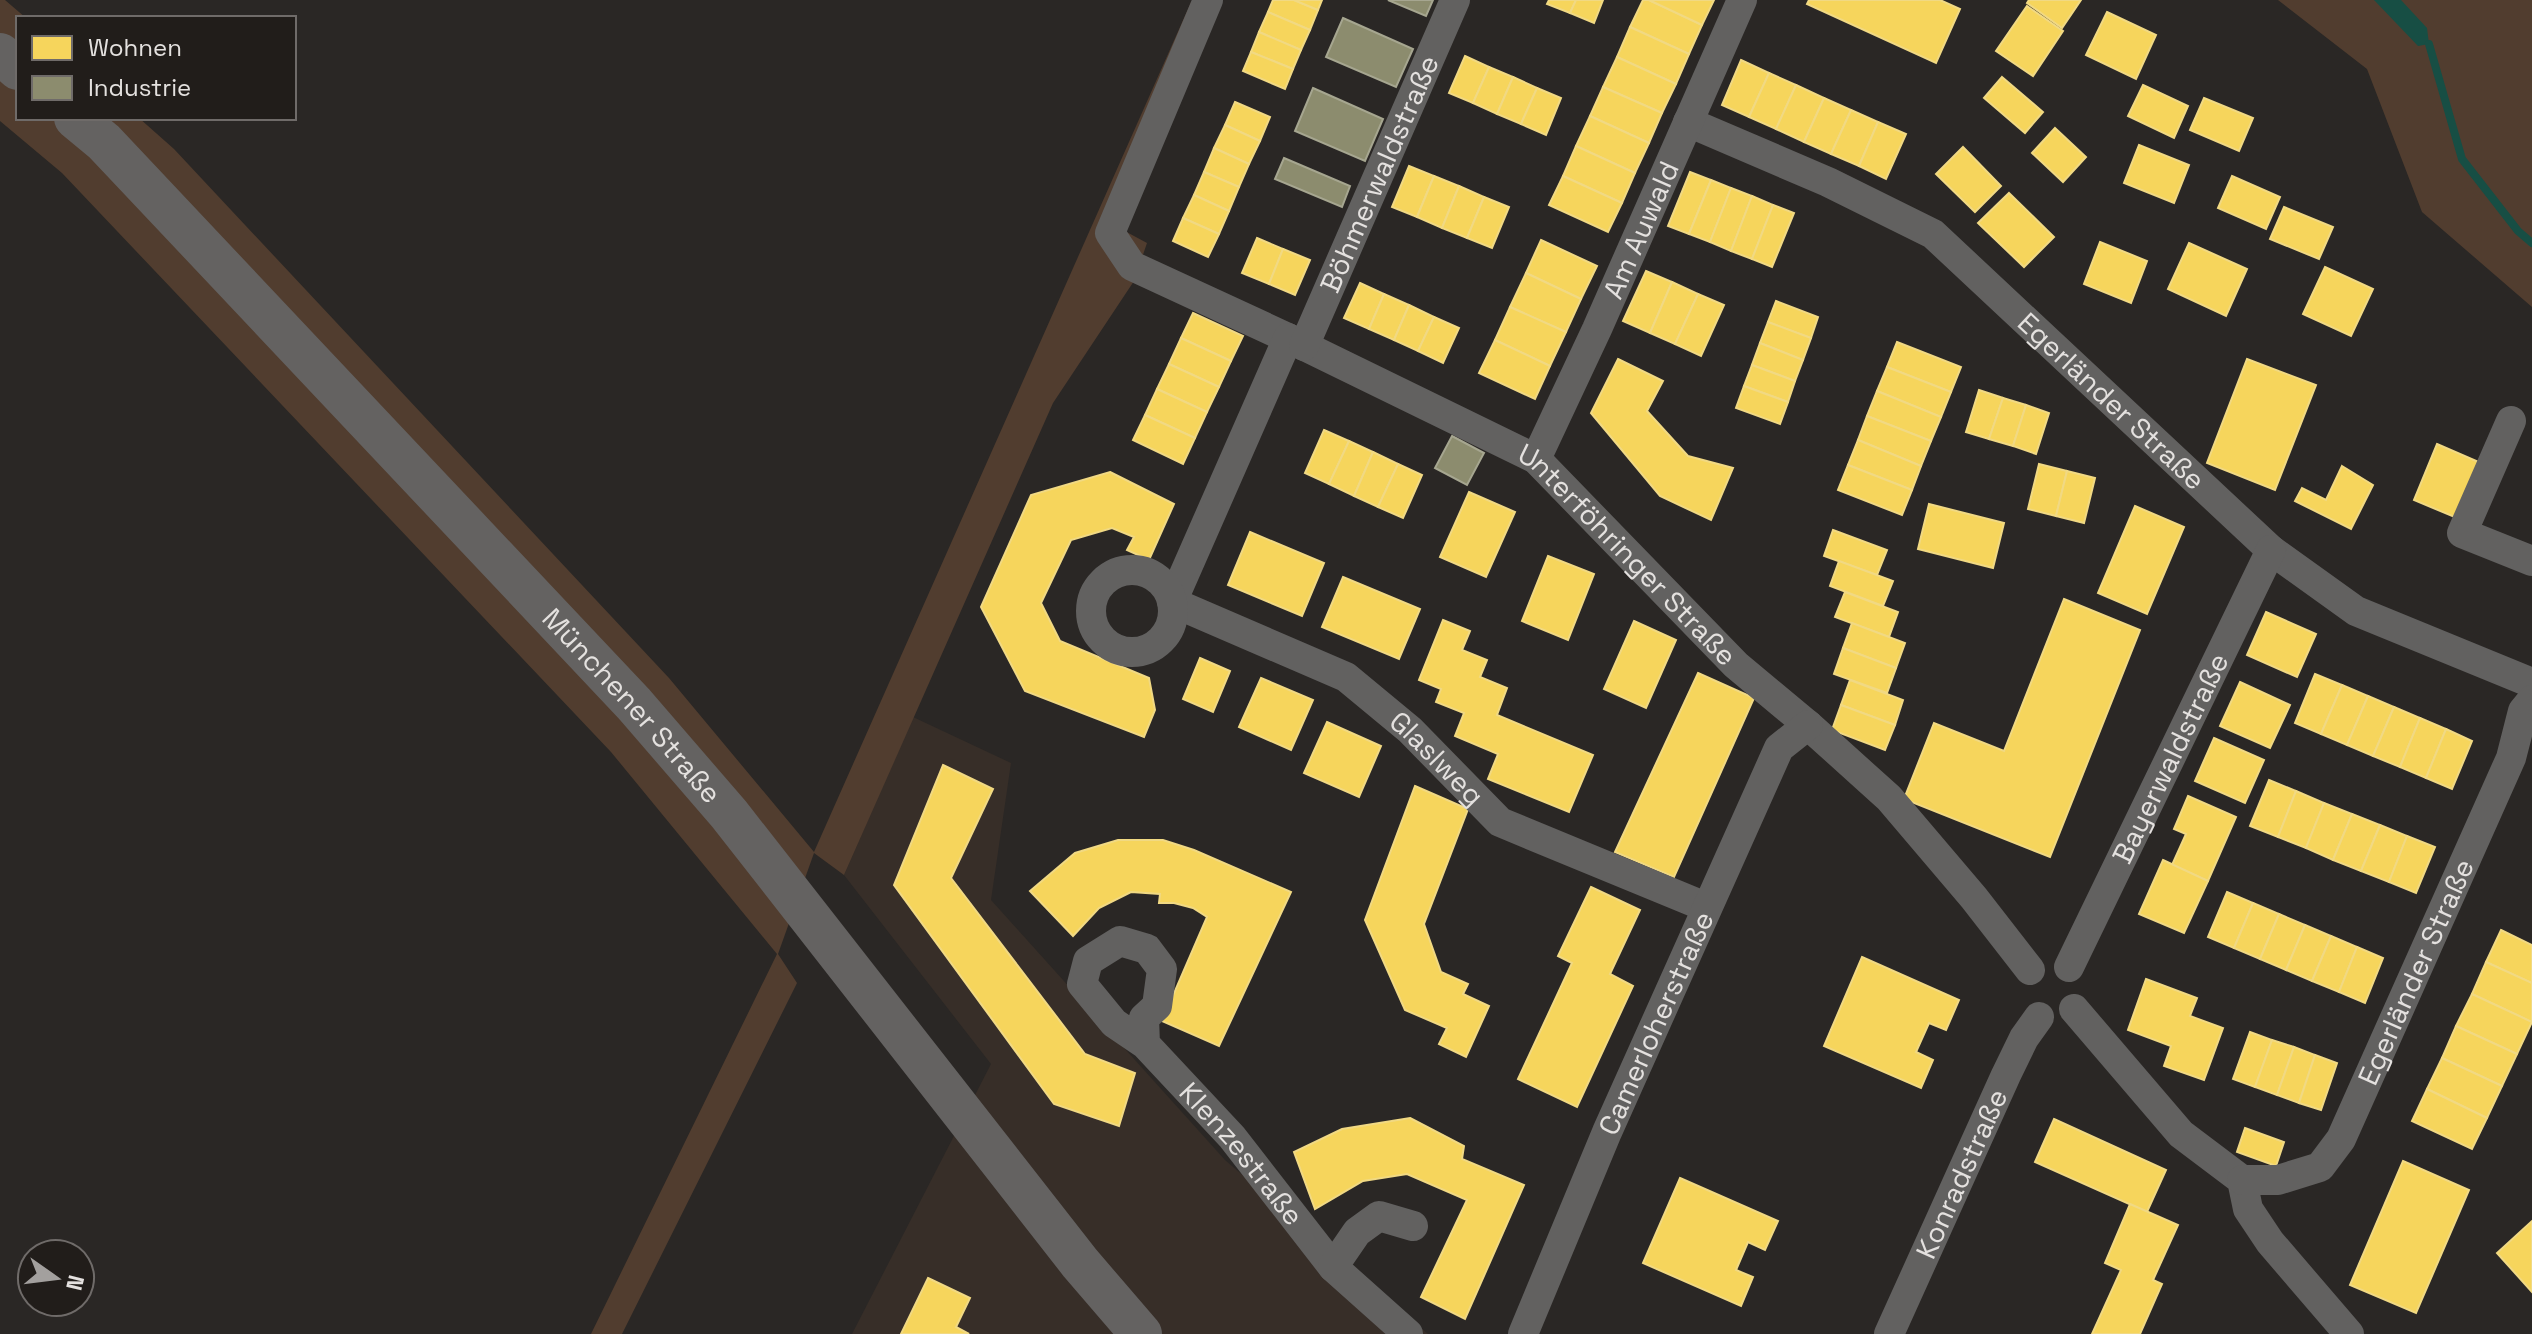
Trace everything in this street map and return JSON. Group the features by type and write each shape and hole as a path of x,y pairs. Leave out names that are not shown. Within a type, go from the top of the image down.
{"main road":[{"path":"0,54 16,67"},
{"name":"Münchener Straße","path":"77,120 104,142 634,704 729,814 1080,1263 1141,1334"}],"street":[{"name":"Unterföhringer Straße","path":"1208,0 1110,233 1132,266 1536,459 1736,665 1889,798 2030,970"},
{"name":"Böhmerwaldstraße","path":"1296,342 1455,0"},
{"name":"Am Auwald","path":"1536,459 1597,329 1742,0"},
{"name":"Egerländer Straße","path":"1688,122 1828,182 1933,234 2271,550 2356,611 2532,683"},
{"name":"Glaslweg","path":"1296,342 1233,468 1172,602 1346,677 1410,730 1500,822 1706,907"},
{"path":"2511,421 2462,533 2532,561"},
{"name":"Bayerwaldstraße","path":"2069,967 2271,550"},
{"name":"Egerländer Straße","path":"2242,1180 2278,1180 2320,1167 2341,1139 2511,758 2523,711 2532,700"},
{"name":"Camerloherstraße","path":"1523,1334 1607,1132 1779,748 1808,725"},
{"path":"2045,961 2062,962 2069,967 2076,973 2081,991 2074,1009 2058,1019 2039,1017 2026,1004 2023,996 2023,986 2030,970 2045,961"},
{"path":"2074,1009 2181,1134 2242,1180 2248,1209 2270,1242 2349,1334"},
{"name":"Konradstraße","path":"1889,1334 2006,1075 2024,1038 2039,1017"},
{"name":"Klenzestraße","path":"1145,1044 1232,1137 1333,1267 1408,1334"},
{"path":"1333,1267 1357,1232 1379,1216 1413,1226"}],"shaded area":[{"path":"0,0 5,0 24,16 16,16 16,120 141,120 174,149 669,678 814,852 1192,0 1121,229 1147,243 1134,281 1053,403 844,875 814,853 778,954 797,983 622,1334 591,1334 777,954 611,752 62,173 0,121"},
{"path":"2278,0 2532,0 2532,307 2422,212 2367,69"},
{"path":"2374,0 2401,0 2427,28 2429,44 2418,46"},
{"path":"913,717 1011,763 991,900 1225,1160 1428,1334 852,1334 991,1064 844,875"}],"building: Wohnen":[{"path":"1273,0 1294,0 1318,10 1310,30 1268,12"},
{"path":"1294,0 1322,0 1318,10"},
{"path":"1549,0 1576,0 1570,13 1547,4"},
{"path":"1576,0 1603,0 1594,23 1570,13"},
{"path":"1643,0 1702,25 1689,54 1630,27"},
{"path":"1649,0 1714,0 1702,25"},
{"path":"1809,0 1940,0 1960,9 1936,63 1807,4"},
{"path":"2029,0 2081,0 2062,28 2027,3"},
{"path":"2027,6 2063,31 2033,76 1996,51"},
{"path":"1268,12 1310,30 1301,50 1259,32"},
{"path":"2107,12 2156,35 2136,79 2086,55"},
{"path":"1630,27 1689,54 1676,84 1617,57"},
{"path":"1259,32 1301,50 1293,69 1251,52"},
{"path":"1251,52 1293,69 1285,89 1243,71"},
{"path":"1465,56 1489,67 1473,103 1449,93"},
{"path":"1617,57 1676,84 1662,113 1603,87"},
{"path":"1741,60 1769,73 1749,117 1722,105"},
{"path":"1489,67 1513,77 1497,114 1473,103"},
{"path":"1769,73 1796,85 1776,129 1749,117"},
{"path":"1513,77 1537,88 1521,124 1497,114"},
{"path":"2002,77 2043,112 2025,133 1984,98"},
{"path":"1796,85 1824,98 1804,142 1776,129"},
{"path":"2143,85 2188,106 2174,138 2128,116"},
{"path":"1603,87 1662,113 1649,143 1590,116"},
{"path":"1537,88 1561,98 1546,135 1521,124"},
{"path":"1824,98 1851,110 1831,154 1804,142"},
{"path":"2204,98 2253,118 2239,151 2190,130"},
{"path":"1235,102 1270,117 1260,141 1225,125"},
{"path":"1851,110 1878,122 1859,166 1831,154"},
{"path":"1590,116 1649,143 1635,173 1576,146"},
{"path":"1878,122 1906,134 1886,179 1859,166"},
{"path":"1225,125 1260,141 1249,164 1214,148"},
{"path":"2055,128 2086,157 2063,182 2032,153"},
{"path":"2139,145 2189,165 2174,203 2124,183"},
{"path":"1576,146 1635,173 1622,203 1563,176"},
{"path":"1963,147 2001,186 1975,212 1936,174"},
{"path":"1214,148 1249,164 1239,187 1204,172"},
{"path":"1409,166 1434,176 1417,217 1392,207"},
{"path":"1204,172 1239,187 1229,211 1194,195"},
{"path":"1690,172 1711,180 1689,234 1668,226"},
{"path":"1434,176 1459,186 1442,228 1417,217"},
{"path":"1563,176 1622,203 1608,232 1549,205"},
{"path":"2232,176 2280,197 2266,229 2218,208"},
{"path":"1711,180 1731,188 1710,242 1689,234"},
{"path":"1459,186 1484,197 1467,238 1442,228"},
{"path":"1731,188 1752,196 1731,251 1710,242"},
{"path":"2009,193 2054,237 2024,267 1978,223"},
{"path":"1194,195 1229,211 1219,234 1183,218"},
{"path":"1752,196 1773,205 1752,259 1731,251"},
{"path":"1484,197 1509,207 1492,248 1467,238"},
{"path":"1773,205 1794,213 1772,267 1752,259"},
{"path":"2284,207 2333,227 2319,259 2270,239"},
{"path":"1183,218 1219,234 1208,257 1173,241"},
{"path":"1257,238 1283,249 1269,284 1242,273"},
{"path":"1541,240 1597,266 1581,299 1526,273"},
{"path":"2100,242 2147,261 2131,303 2084,284"},
{"path":"2189,243 2247,269 2226,316 2168,289"},
{"path":"1283,249 1310,260 1295,295 1269,284"},
{"path":"2325,267 2373,289 2351,336 2303,314"},
{"path":"1646,271 1672,282 1650,333 1623,321"},
{"path":"1526,273 1581,299 1566,332 1510,307"},
{"path":"1672,282 1698,294 1675,344 1650,333"},
{"path":"1360,283 1384,294 1369,329 1344,318"},
{"path":"1384,294 1409,305 1394,340 1369,329"},
{"path":"1698,294 1724,305 1701,356 1675,344"},
{"path":"1776,301 1818,317 1811,338 1768,322"},
{"path":"1409,305 1434,317 1418,351 1394,340"},
{"path":"1510,307 1566,332 1550,366 1495,340"},
{"path":"1193,313 1243,336 1231,361 1181,338"},
{"path":"1434,317 1459,328 1443,363 1418,351"},
{"path":"1768,322 1811,338 1803,360 1760,343"},
{"path":"1181,338 1231,361 1219,387 1169,364"},
{"path":"1495,340 1550,366 1535,399 1479,373"},
{"path":"1897,342 1961,367 1951,392 1887,367"},
{"path":"1760,343 1803,360 1795,381 1752,365"},
{"path":"1618,359 1663,381 1647,411 1688,456 1733,468 1711,520 1660,496 1591,413"},
{"path":"2247,359 2316,385 2275,490 2207,463"},
{"path":"1169,364 1219,387 1207,412 1157,389"},
{"path":"1752,365 1795,381 1788,402 1744,386"},
{"path":"1887,367 1951,392 1941,417 1877,391"},
{"path":"1744,386 1788,402 1780,424 1736,408"},
{"path":"1157,389 1207,412 1195,438 1145,415"},
{"path":"1979,390 2003,398 1989,439 1966,432"},
{"path":"1877,391 1941,417 1931,441 1867,416"},
{"path":"2003,398 2026,405 2013,446 1989,439"},
{"path":"2026,405 2049,413 2036,454 2013,446"},
{"path":"1145,415 1195,438 1183,464 1133,440"},
{"path":"1867,416 1931,441 1921,466 1858,440"},
{"path":"1324,430 1349,441 1329,484 1305,473"},
{"path":"1858,440 1921,466 1912,490 1848,465"},
{"path":"1349,441 1373,452 1354,496 1329,484"},
{"path":"2437,444 2481,463 2457,518 2414,500"},
{"path":"1373,452 1398,464 1378,507 1354,496"},
{"path":"1398,464 1422,475 1403,518 1378,507"},
{"path":"2039,464 2067,471 2056,516 2028,509"},
{"path":"1848,465 1912,490 1902,515 1838,490"},
{"path":"2342,466 2373,485 2351,529 2295,501 2302,488 2326,500"},
{"path":"2067,471 2095,478 2084,523 2056,516"},
{"path":"1110,472 1174,504 1149,560 1127,550 1134,537 1112,528 1071,540 1041,603 1060,641 1149,678 1155,710 1144,737 1025,691 981,607 1031,495"},
{"path":"1469,492 1515,512 1486,577 1440,557"},
{"path":"1929,504 2004,523 1993,568 1918,549"},
{"path":"2135,506 2184,527 2147,614 2098,593"},
{"path":"1833,530 1887,550 1877,575 1824,556"},
{"path":"1250,532 1324,563 1302,616 1228,585"},
{"path":"1548,556 1594,574 1568,640 1522,621"},
{"path":"1839,561 1893,581 1883,606 1830,586"},
{"path":"1343,577 1420,609 1399,659 1322,627"},
{"path":"1845,592 1898,612 1889,637 1835,617"},
{"path":"2064,599 2140,630 2050,857 1904,799 1934,723 2004,751"},
{"path":"2266,612 2316,634 2297,677 2247,655"},
{"path":"1443,620 1470,631 1462,650 1487,660 1480,677 1507,688 1497,715 1593,755 1569,812 1488,779 1498,754 1455,736 1464,713 1436,702 1441,689 1419,680"},
{"path":"1634,621 1676,640 1646,708 1604,689"},
{"path":"1852,623 1905,643 1896,668 1843,648"},
{"path":"1843,648 1896,668 1887,693 1834,674"},
{"path":"1200,658 1230,671 1213,712 1183,699"},
{"path":"1698,673 1754,698 1674,877 1615,852"},
{"path":"2315,674 2342,685 2321,734 2295,723"},
{"path":"1261,678 1313,700 1291,750 1239,727"},
{"path":"1850,680 1903,700 1895,725 1841,705"},
{"path":"2240,682 2290,705 2270,748 2220,726"},
{"path":"2342,685 2368,696 2347,745 2321,734"},
{"path":"2368,696 2394,707 2373,756 2347,745"},
{"path":"1841,705 1895,725 1885,750 1832,730"},
{"path":"2394,707 2420,718 2400,767 2373,756"},
{"path":"2420,718 2446,729 2426,778 2400,767"},
{"path":"1327,722 1381,746 1359,797 1304,773"},
{"path":"2446,729 2472,741 2452,789 2426,778"},
{"path":"2214,738 2264,760 2245,803 2195,781"},
{"path":"943,765 993,789 951,878 1085,1054 1135,1073 1119,1126 1054,1104 894,885"},
{"path":"2269,780 2296,791 2278,837 2250,826"},
{"path":"1415,786 1468,809 1424,924 1441,972 1468,984 1463,994 1489,1006 1466,1057 1439,1044 1447,1028 1405,1010 1365,920"},
{"path":"2296,791 2324,803 2306,848 2278,837"},
{"path":"2188,796 2236,817 2208,881 2172,865 2186,834 2174,829"},
{"path":"2324,803 2352,814 2333,860 2306,848"},
{"path":"2352,814 2380,825 2361,871 2333,860"},
{"path":"2380,825 2407,836 2389,882 2361,871"},
{"path":"2407,836 2435,847 2416,893 2389,882"},
{"path":"1118,840 1163,840 1194,850 1291,892 1219,1046 1162,1021 1207,917 1193,908 1159,903 1160,894 1131,892 1099,908 1073,936 1030,891 1075,853"},
{"path":"2163,860 2208,881 2184,933 2139,914"},
{"path":"1591,887 1640,910 1610,974 1633,986 1577,1107 1518,1079 1572,963 1558,956"},
{"path":"2227,892 2253,903 2234,948 2208,937"},
{"path":"2253,903 2279,914 2260,959 2234,948"},
{"path":"2279,914 2305,925 2286,970 2260,959"},
{"path":"2305,925 2331,936 2312,981 2286,970"},
{"path":"2501,930 2532,945 2532,983 2486,962"},
{"path":"2331,936 2357,947 2339,992 2312,981"},
{"path":"2357,947 2383,958 2365,1003 2339,992"},
{"path":"1862,957 1959,1000 1946,1030 1929,1023 1916,1052 1933,1060 1921,1088 1824,1046"},
{"path":"2486,962 2532,983 2532,1022 2472,994"},
{"path":"2146,979 2197,998 2190,1016 2223,1028 2204,1080 2164,1066 2171,1046 2128,1030"},
{"path":"2472,994 2532,1022 2517,1054 2456,1026"},
{"path":"2456,1026 2517,1054 2502,1086 2442,1058"},
{"path":"2250,1032 2272,1040 2255,1087 2233,1079"},
{"path":"2272,1040 2294,1047 2277,1095 2255,1087"},
{"path":"2294,1047 2315,1055 2299,1103 2277,1095"},
{"path":"2315,1055 2337,1063 2321,1110 2299,1103"},
{"path":"2442,1058 2502,1086 2487,1118 2427,1089"},
{"path":"2427,1089 2487,1118 2472,1149 2412,1121"},
{"path":"1410,1118 1464,1146 1462,1159 1524,1185 1465,1319 1421,1297 1467,1200 1407,1174 1363,1181 1315,1209 1294,1152 1342,1129"},
{"path":"2054,1119 2166,1170 2147,1212 2035,1162"},
{"path":"2245,1128 2284,1142 2276,1166 2237,1152"},
{"path":"2403,1161 2469,1190 2416,1313 2350,1285"},
{"path":"1680,1178 1778,1221 1765,1250 1748,1242 1736,1270 1753,1277 1741,1306 1643,1263"},
{"path":"2130,1204 2178,1225 2153,1280 2162,1284 2140,1334 2092,1334 2121,1270 2105,1263"},
{"path":"2532,1221 2532,1292 2497,1253"},
{"path":"928,1278 970,1298 956,1327 969,1334 901,1334"}],"building: Industrie":[{"path":"1388,0 1433,0 1426,16"},
{"path":"1343,18 1413,49 1396,87 1326,57"},
{"path":"1313,88 1383,119 1365,161 1295,131"},
{"path":"1284,158 1350,186 1342,207 1275,179"},
{"path":"1452,436 1484,453 1467,485 1435,468"}],"waterway":[{"path":"2429,44 2462,159 2518,231 2532,243"}]}
